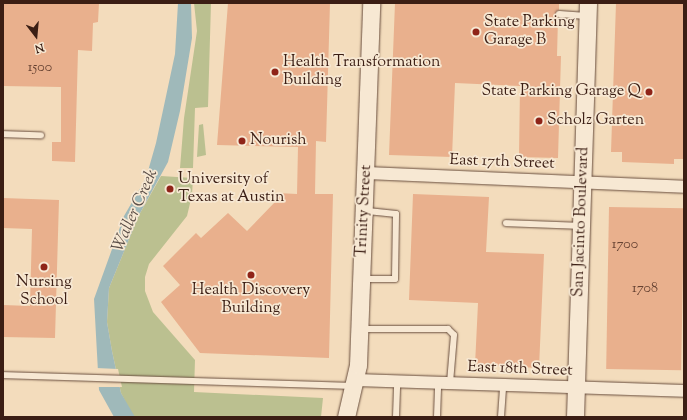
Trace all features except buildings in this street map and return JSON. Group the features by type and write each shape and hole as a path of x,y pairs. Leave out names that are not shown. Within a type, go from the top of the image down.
{"main road":[{"name":"Trinity Street","path":"346,417 355,383 359,329 367,172 371,3"},
{"name":"San Jacinto Boulevard","path":"575,417 582,226 587,10"}],"street":[{"name":"East 17th Street","path":"367,172 684,187"},
{"name":"East 18th Street","path":"355,383 396,381 503,386 684,391"}],"lane":[{"path":"559,14 587,10"},
{"path":"3,134 41,135"},
{"path":"362,279 395,279 396,214 365,211"},
{"path":"506,223 582,226"},
{"path":"359,329 448,329 454,335 437,417"},
{"path":"3,375 189,382 355,383"},
{"path":"396,381 396,417"},
{"path":"501,417 503,386"}],"green space":[{"path":"194,3 211,3 208,107 195,108 193,168 180,168 184,118 197,31"},
{"path":"203,124 206,155 197,157 199,125"},
{"path":"161,176 193,178 192,195 187,216 149,264 145,277 145,291 153,312 195,360 194,392 323,398 321,417 135,417 131,413 121,393 112,351 107,322 109,288 139,215"}],"water":[{"name":"Waller Creek","path":"178,3 191,3 192,38 180,111 168,162 139,215 109,288 107,322 112,351 121,393 135,417 114,417 99,390 94,299 124,216 146,178 156,143 175,54"}],"pier":[{"path":"96,368 118,369 122,387 97,387"}],"place":[{"name":"State Parking Garage B","path":"476,32"},
{"name":"Health Transformation Building","path":"275,72"},
{"name":"State Parking Garage Q","path":"649,92"},
{"name":"Scholz Garten","path":"539,121"},
{"name":"Nourish","path":"242,141"},
{"name":"University of Texas at Austin","path":"170,189"},
{"name":"Nursing School","path":"44,267"},
{"name":"Health Discovery Building","path":"251,275"}]}
